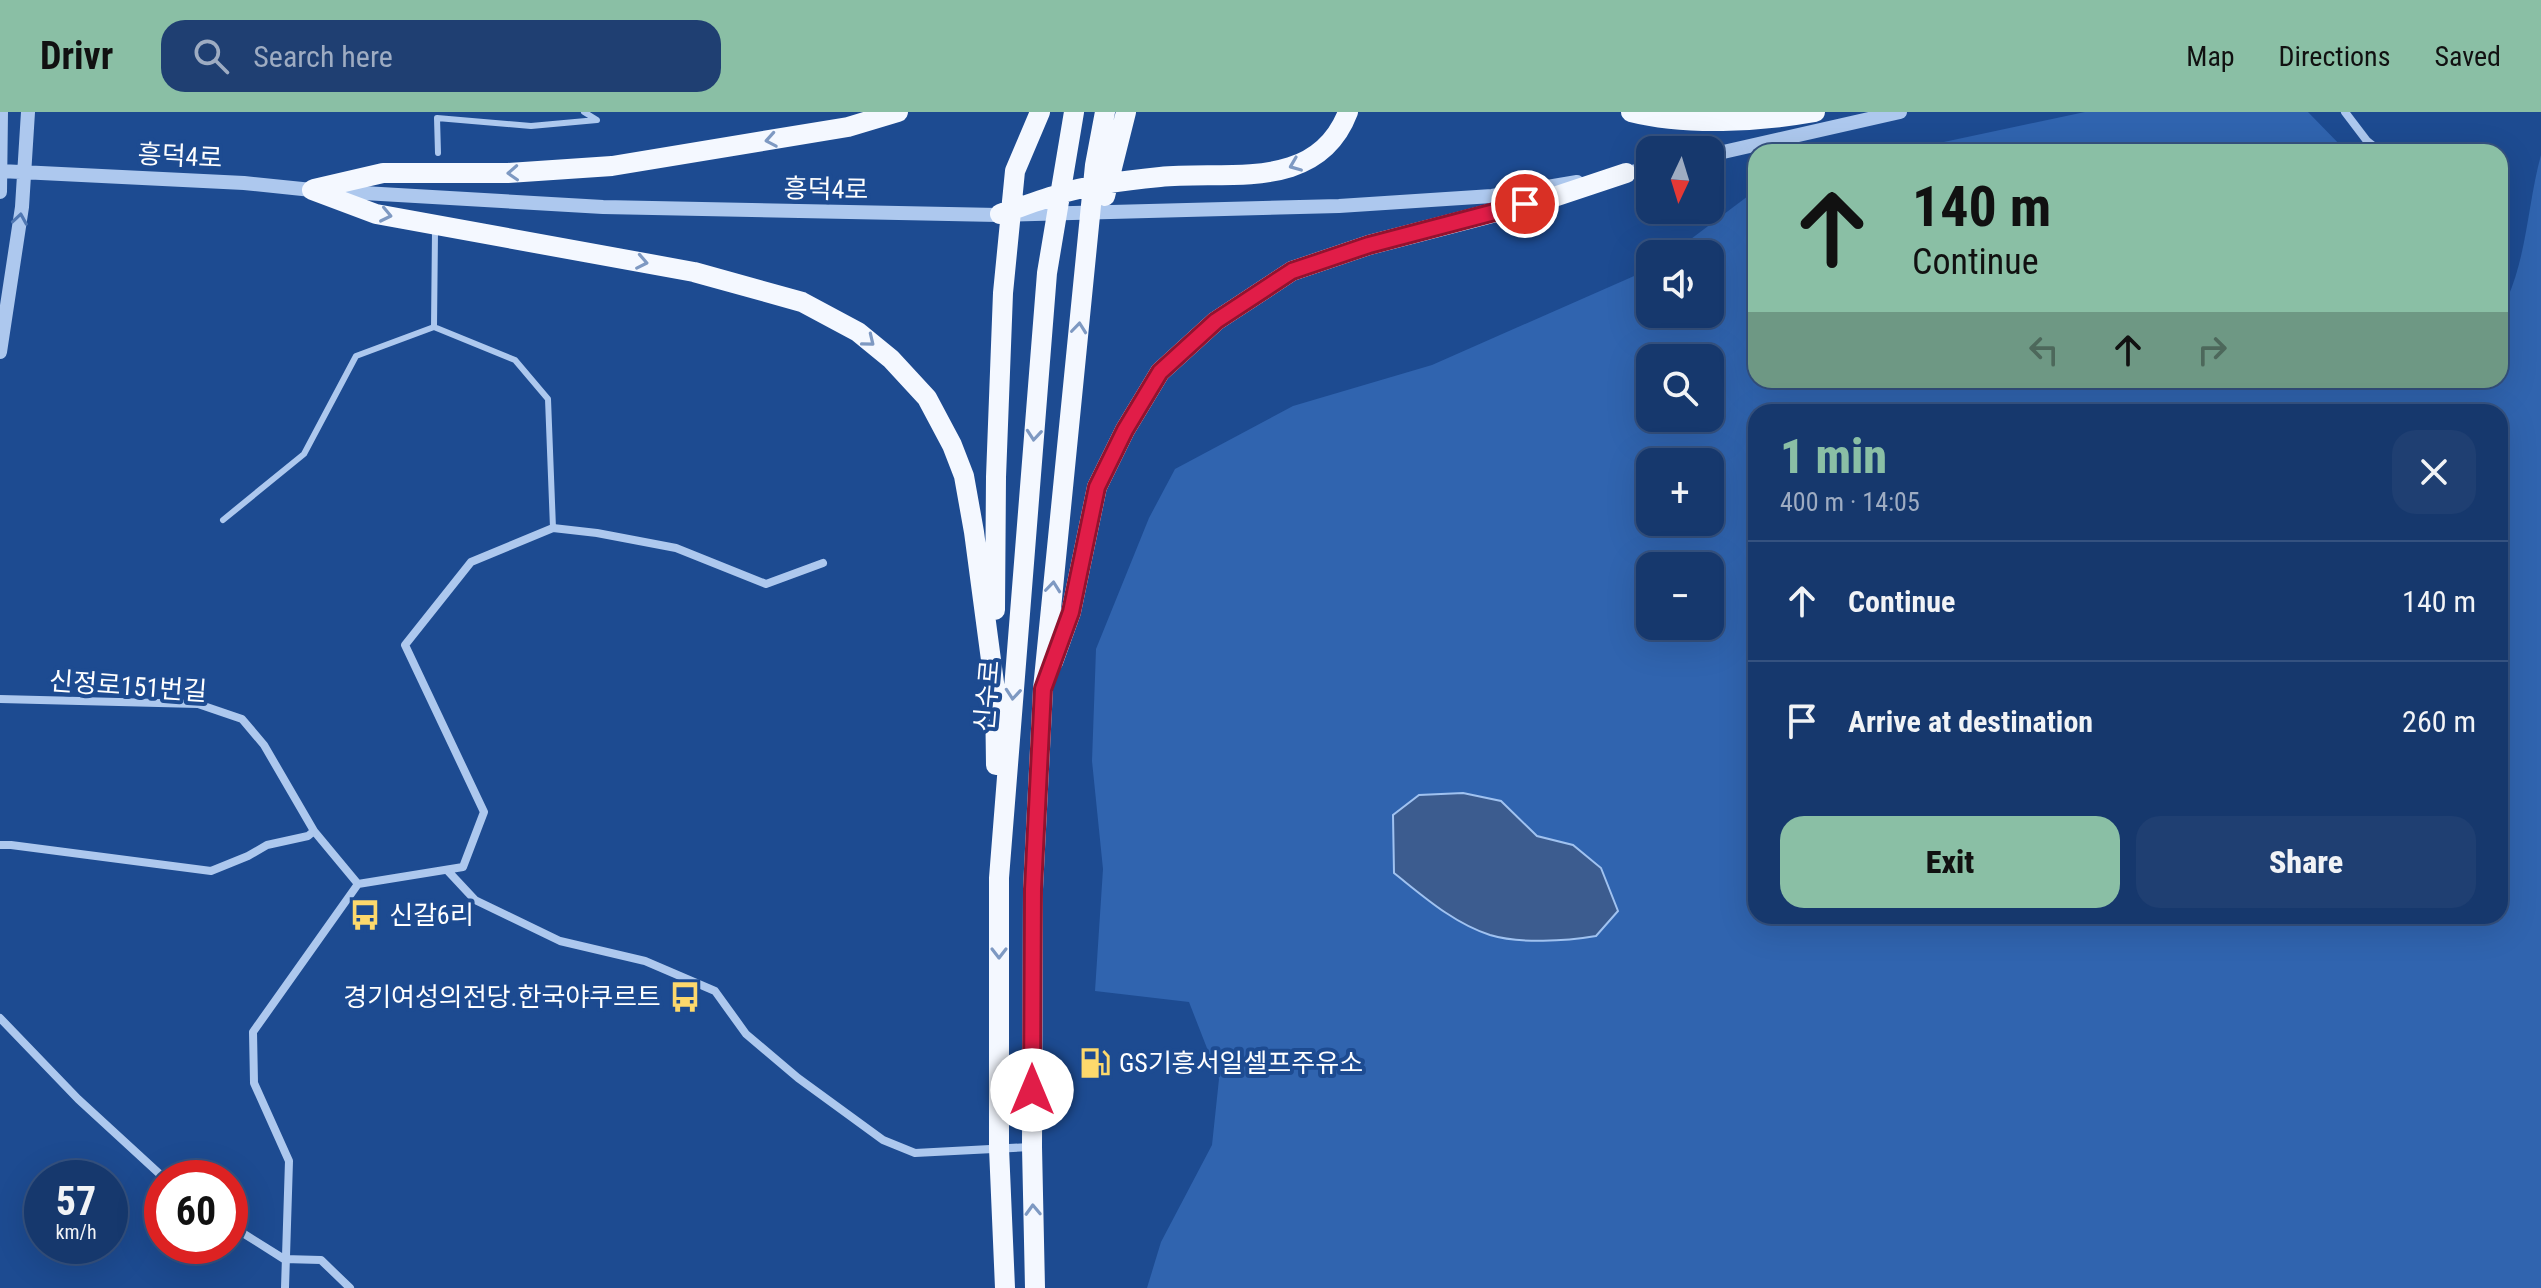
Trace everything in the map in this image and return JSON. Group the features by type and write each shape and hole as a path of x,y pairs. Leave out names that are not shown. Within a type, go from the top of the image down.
{"main road":[{"path":"312,190 383,173 508,173 612,166 848,127 898,112"},
{"path":"999,878 995,690 996,477 1003,293 1015,171 1040,112"},
{"name":"신수로","path":"1005,1288 999,1148 999,878 1047,273 1074,112"},
{"path":"1035,1288 1033,889 1043,689 1084,269 1104,164 1105,112"},
{"path":"1104,164 1126,112"},
{"path":"998,215 1065,192 1161,177 1266,174 1299,165 1333,141 1348,112"},
{"path":"1631,112 1741,121 1815,112"},
{"path":"1043,689 1071,612 1097,487 1125,430 1160,372 1216,321 1292,271 1369,245 1554,197 1626,173"},
{"path":"312,190 376,214 694,272 802,302 858,332 891,359 927,398 952,445 964,476 995,690"}],"street":[{"path":"0,192 1,112"},
{"path":"0,352 4,293 22,207 28,112"},
{"path":"1759,144 1900,112"},
{"path":"2345,112 2371,144"},
{"path":"1724,152 1748,146"},
{"name":"흥덕4로","path":"0,171 244,183 312,190 603,207 998,215 1225,211 1492,196 1636,171"},
{"path":"285,1288 289,1161 254,1083 253,1032 358,884 463,867 484,812 405,645 471,562 553,528 676,548 766,584 823,563"},
{"name":"신정로151번길","path":"0,699 198,704 242,719 264,745 314,831 358,884"},
{"path":"0,845 211,871 267,845 308,836 314,831"},
{"path":"447,870 475,900 560,941 645,961 715,991 746,1034 798,1078 883,1140 915,1153 1032,1147"},
{"path":"0,1018 78,1099 144,1160"},
{"path":"248,1236 284,1259 321,1260 350,1288"}],"lane":[{"path":"438,153 437,118 531,126 597,120 584,112"},
{"path":"434,327 435,232"},
{"path":"223,520 304,454 356,356 434,327 515,360 548,399 553,528"}],"shaded area":[{"path":"2085,112 2308,112 2339,144 1935,144"},
{"path":"2541,155 2541,1288 1147,1288 1161,1242 1212,1145 1219,1079 1189,1002 1095,991 1103,869 1092,761 1096,649 1149,518 1175,469 1293,406 1432,365 1636,275 1636,328 1724,328 1724,240 1690,240 1711,224 1724,224 1724,214 1748,196 1748,388 2508,388 2508,297 2519,265"},
{"path":"1463,793 1501,801 1537,836 1573,845 1601,868 1618,911 1596,936 1543,941 1490,935 1451,916 1394,873 1393,815 1419,795"}],"place":[{"name":"신갈6리","path":"365,915"},
{"name":"경기여성의전당.한국야쿠르트","path":"685,997"},
{"name":"GS기흥서일셀프주유소","path":"1095,1063"}],"route":[{"path":"1032,1090 1033,889 1043,689 1071,612 1097,487 1125,430 1160,372 1216,321 1292,271 1369,245 1525,204"}]}
